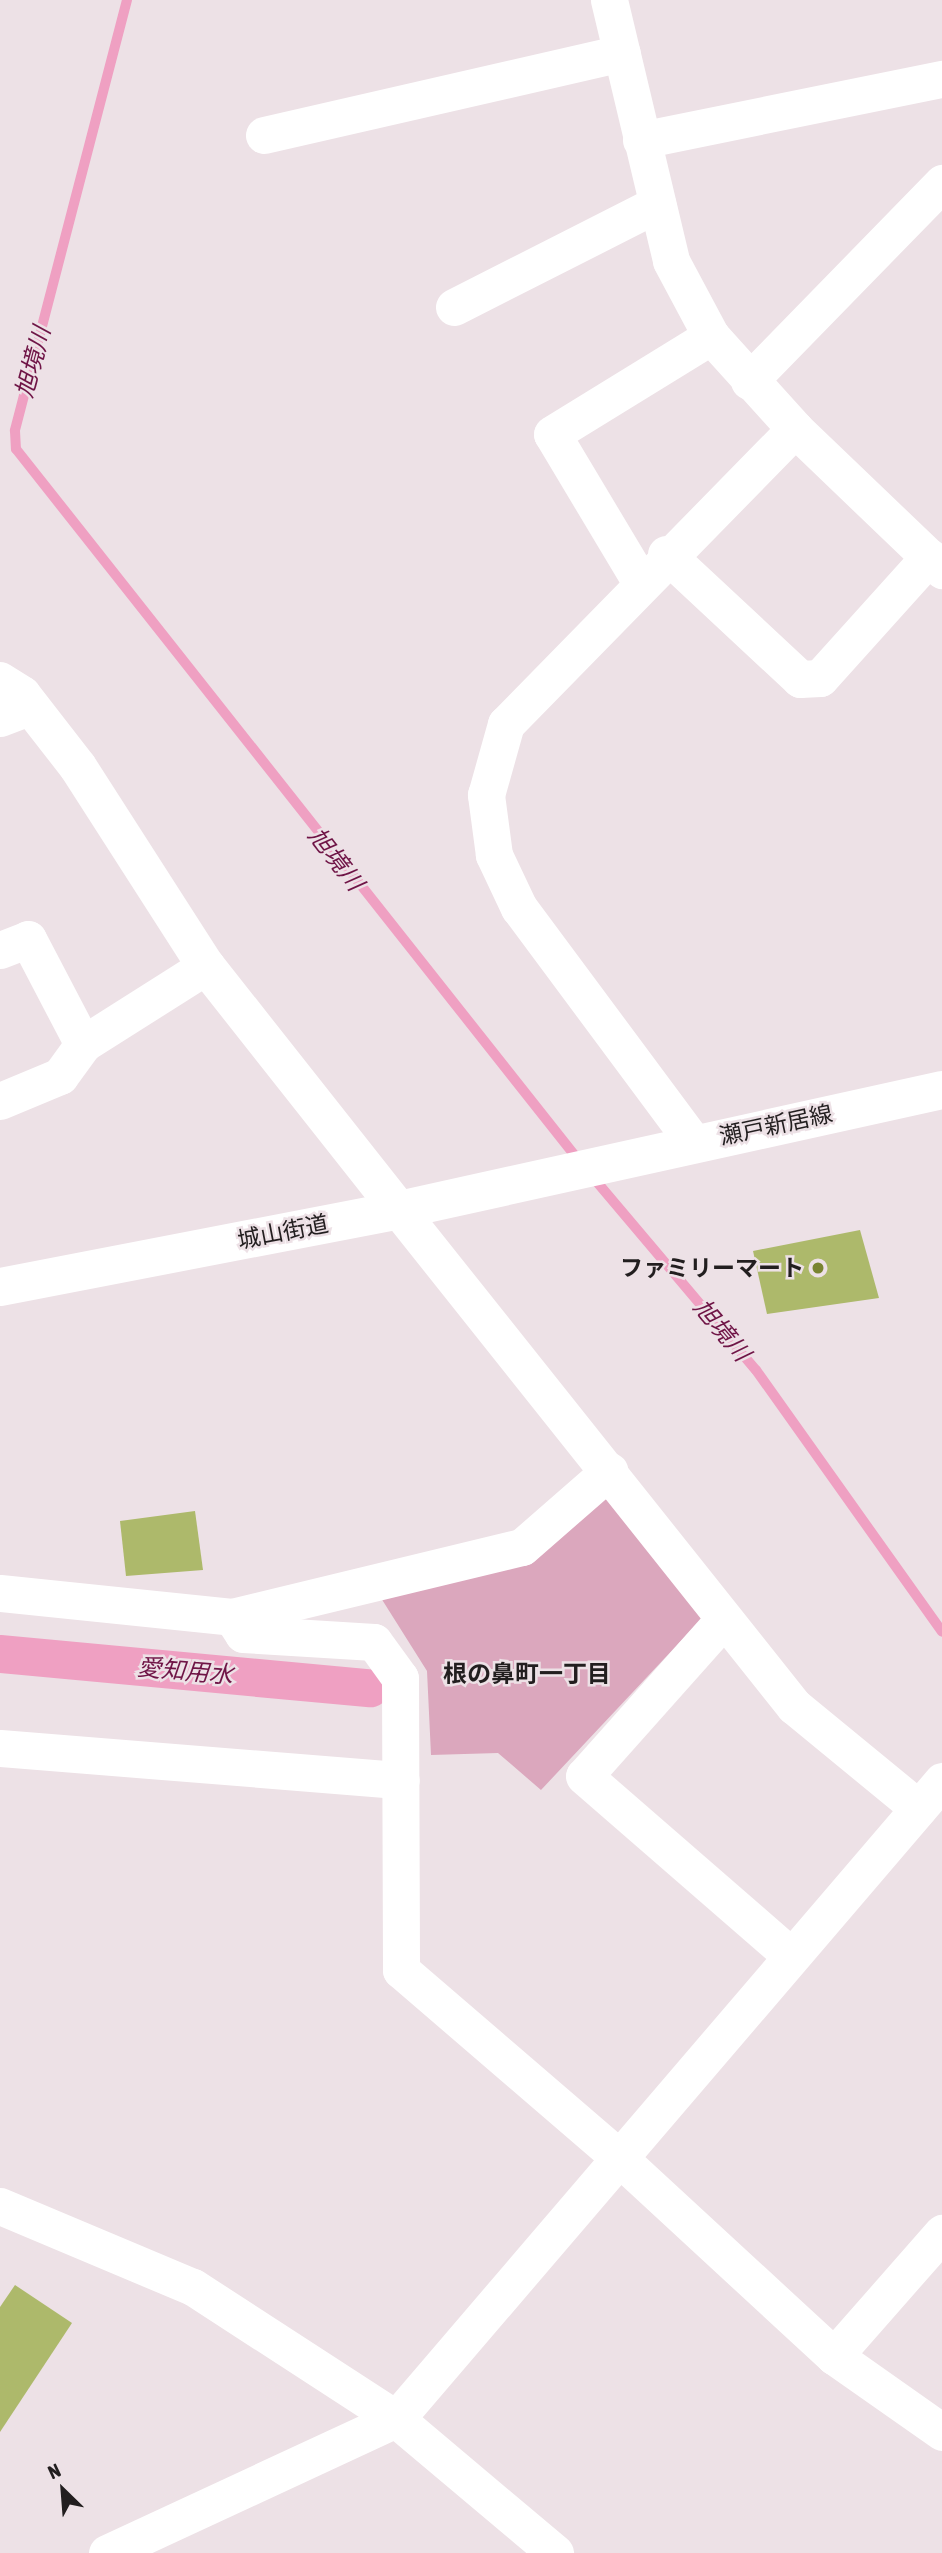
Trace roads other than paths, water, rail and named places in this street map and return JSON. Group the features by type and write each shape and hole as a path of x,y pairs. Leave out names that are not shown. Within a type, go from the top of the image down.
{"street":[{"path":"609,0 671,261 711,336 748,381 795,429 935,564 820,678 800,679 666,554"},
{"path":"264,135 622,53"},
{"path":"641,140 942,79"},
{"path":"748,381 942,183"},
{"path":"454,307 657,204"},
{"path":"640,581 552,434 711,336"},
{"path":"693,1142 519,908 494,855 486,795 506,724 666,554 795,429"},
{"path":"0,681 15,712 78,766 206,966 793,1706 930,1795 616,2155 396,2419 107,2553"},
{"path":"0,950 28,939 83,1044"},
{"path":"0,1101 60,1076 83,1044 206,966"},
{"name":"瀬戸新居線","path":"565,1172 693,1142 942,1090"},
{"name":"城山街道","path":"0,1287 399,1210 565,1172"},
{"path":"0,1593 232,1617 522,1547 609,1471"},
{"path":"232,1617 243,1634 374,1642 400,1678 401,1970 616,2155 834,2356 942,2432"},
{"path":"724,1619 584,1776 790,1955"},
{"path":"0,1748 401,1780"},
{"path":"0,2206 193,2287 396,2419 555,2553"},
{"path":"834,2356 942,2233"}],"waterway":[{"name":"旭境川","path":"127,0 15,431 16,449 580,1162"},
{"name":"旭境川","path":"591,1175 756,1370 942,1632"},
{"name":"愛知用水","path":"0,1654 370,1688"}],"place":[{"name":"ファミリーマート","path":"818,1268"}],"district":[{"name":"根の鼻町一丁目","path":"527,1674"}]}
